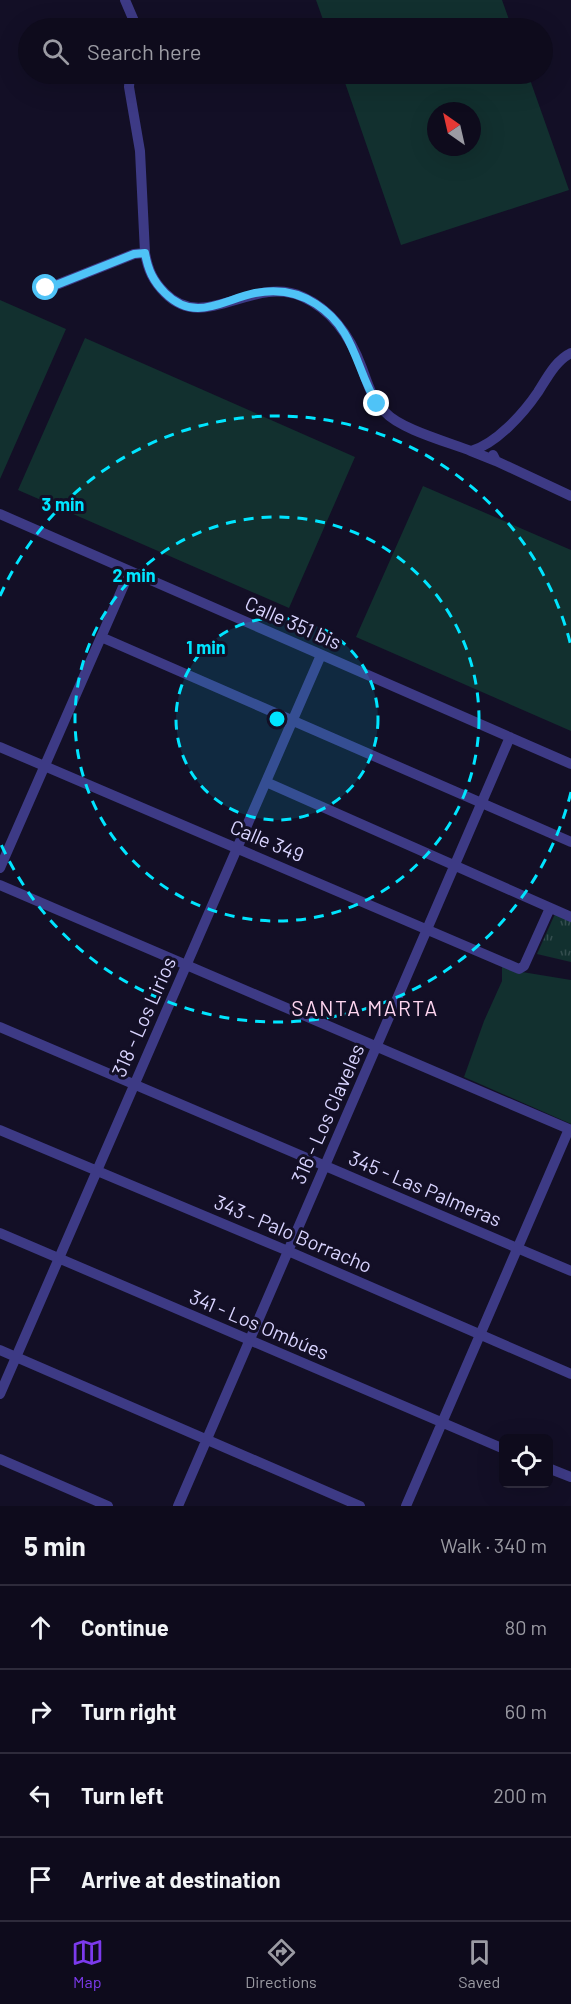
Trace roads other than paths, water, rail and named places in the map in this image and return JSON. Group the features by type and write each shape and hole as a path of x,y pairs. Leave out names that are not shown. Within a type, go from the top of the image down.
{"street":[{"path":"125,0 133,18"},
{"path":"129,84 140,151 145,253 148,269 157,285 184,307 214,307 270,291 282,291 301,296 315,303 328,312 344,331 356,353 372,395 386,414 397,422 496,461 571,496"},
{"path":"46,288 134,254 145,253"},
{"path":"471,452 489,444 517,418 531,402 558,362 571,352"},
{"path":"489,444 496,461"},
{"name":"Calle 351 bis","path":"0,514 571,764"},
{"path":"0,868 130,571"},
{"path":"101,637 571,842"},
{"name":"318 - Los Lirios","path":"0,1394 321,655"},
{"name":"316 - Los Claveles","path":"178,1506 510,737"},
{"name":"Calle 349","path":"0,747 519,969 524,966 550,908"},
{"path":"266,782 571,917"},
{"path":"0,885 570,1130 516,1248 406,1506"},
{"name":"345 - Las Palmeras","path":"0,1027 571,1271"},
{"name":"343 - Palo Borracho","path":"0,1130 288,1251 571,1374"},
{"name":"341 - Los Ombúes","path":"0,1233 499,1447"},
{"path":"0,1350 360,1506"},
{"path":"0,1459 108,1506"},
{"path":"553,1470 571,1477"}],"district":[{"name":"SANTA MARTA","path":"365,1009"}]}
